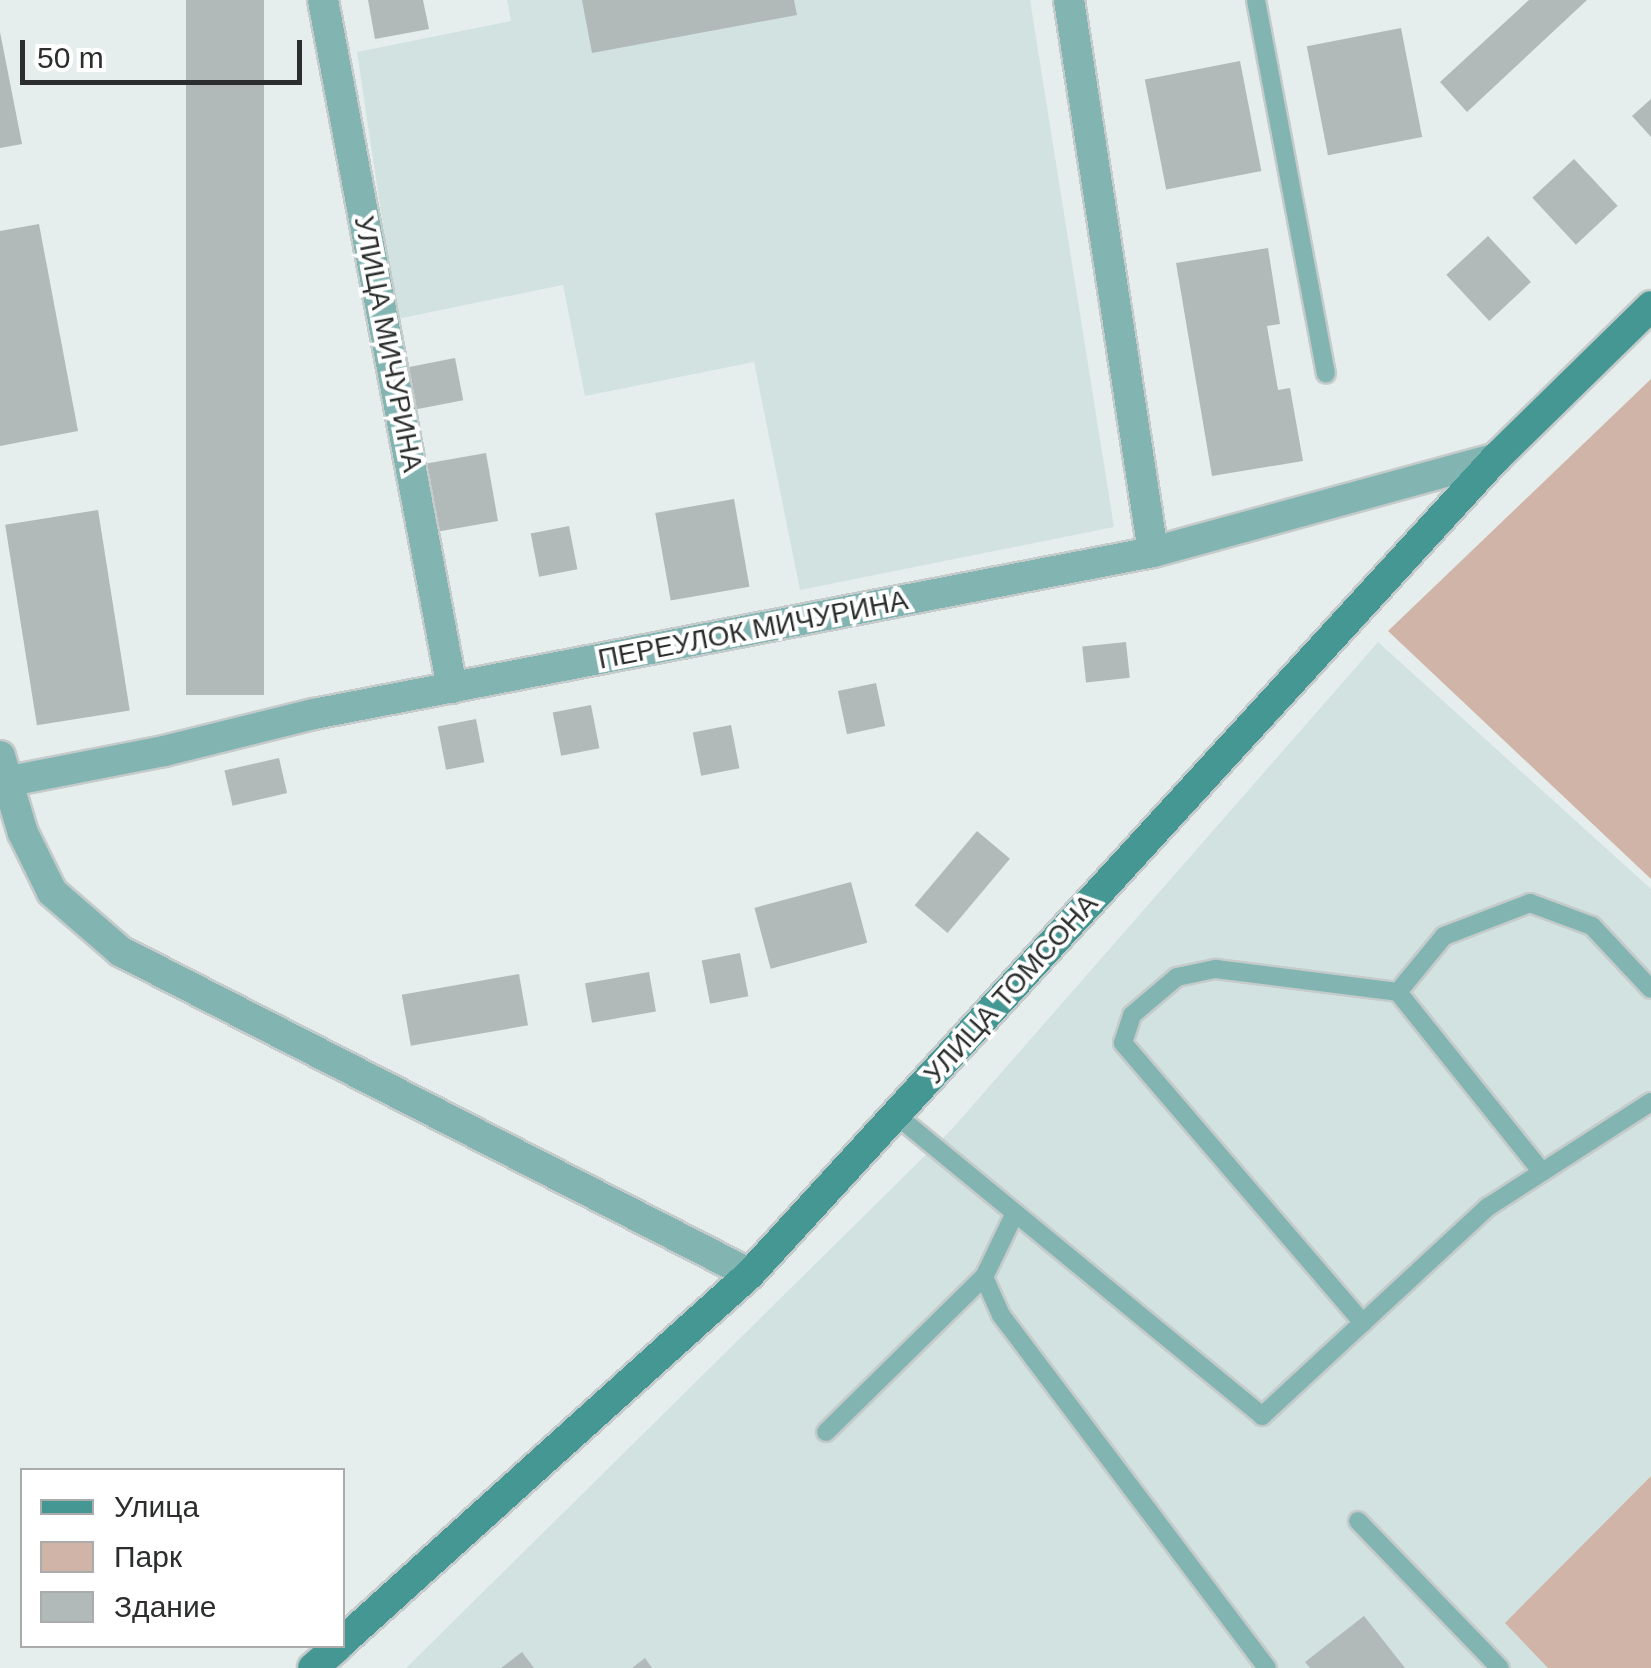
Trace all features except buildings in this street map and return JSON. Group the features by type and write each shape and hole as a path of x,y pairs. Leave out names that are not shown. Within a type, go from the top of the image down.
{"street":[{"name":"УЛИЦА МИЧУРИНА","path":"323,0 452,688"},
{"path":"1069,0 1153,552"},
{"name":"УЛИЦА ТОМСОНА","path":"345,1639 750,1274 1496,458 1651,306"},
{"name":"ПЕРЕУЛОК МИЧУРИНА","path":"3,769 452,688 1153,552 1496,458"},
{"path":"3,769 22,833 52,892 120,950 750,1274"},
{"name":"УЛИЦА ТОМСОНА","path":"314,1668 336,1648"}],"lane":[{"path":"1256,0 1326,374"},
{"path":"1398,992 1444,936 1530,902 1592,926 1651,989"},
{"path":"1362,1323 1123,1043 1132,1015 1177,977 1216,969 1398,992 1542,1172"},
{"path":"896,1114 1262,1416 1488,1207 1651,1102"},
{"path":"826,1432 984,1277 1015,1212"},
{"path":"984,1277 1001,1314 1260,1664"},
{"path":"1358,1521 1500,1668"}],"shaded area":[{"path":"507,0 1030,0 1114,527 800,590 754,362 585,396 563,285 397,319 357,52 511,21"},
{"path":"1378,642 1651,889 1651,1476 1506,1623 1548,1668 406,1668 952,1129"}],"green space":[{"path":"1651,379 1651,879 1388,631"},
{"path":"1651,1476 1651,1668 1548,1668 1505,1623"}]}
